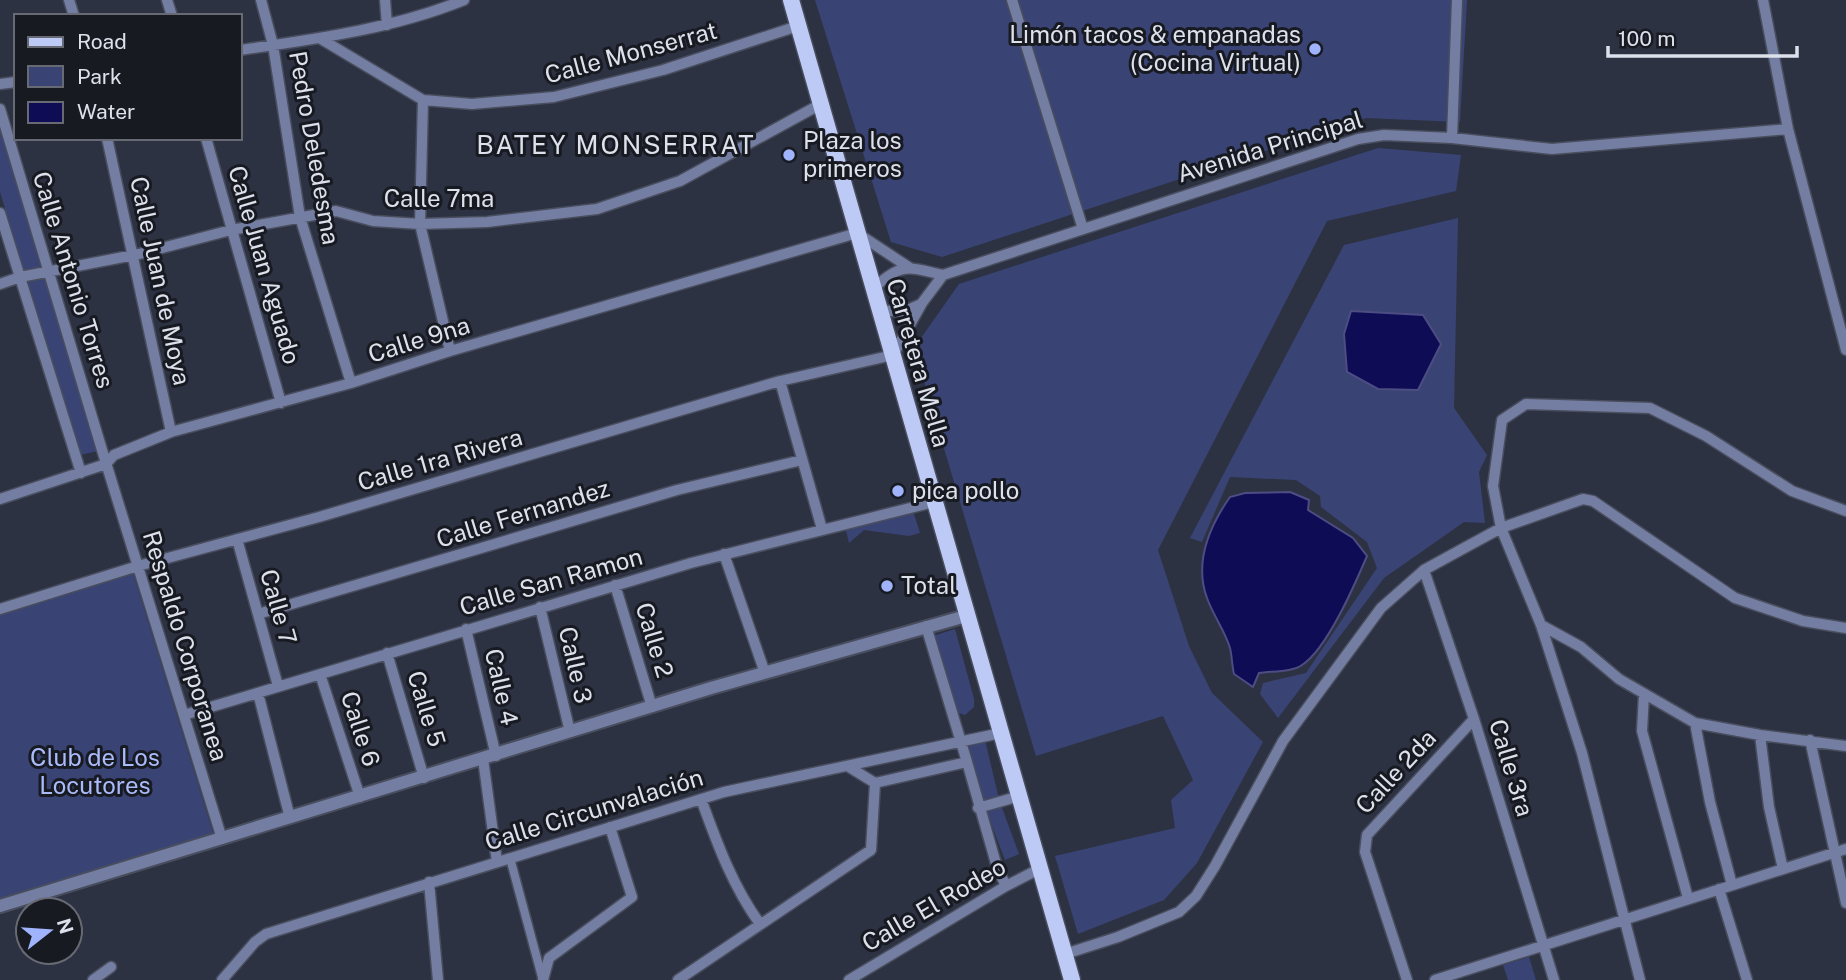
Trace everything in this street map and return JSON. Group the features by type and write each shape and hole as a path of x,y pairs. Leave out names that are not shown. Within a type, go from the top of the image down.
{"main road":[{"name":"Carretera Mella","path":"791,0 1072,980"}],"street":[{"name":"Pedro Deledesma","path":"261,0 274,45 300,217 351,383"},
{"path":"385,0 387,25"},
{"path":"242,50 387,25 437,5 464,0"},
{"path":"1012,0 1083,229"},
{"path":"1452,138 1457,0"},
{"path":"1763,0 1788,129 1843,328 1846,350"},
{"name":"Calle Monserrat","path":"321,38 423,100 472,104 554,97 663,70 798,26"},
{"path":"423,100 420,224 450,351"},
{"name":"Calle 7ma","path":"0,284 20,277 133,255 231,230 336,211 373,221 420,224 487,222 597,209 680,181 821,104"},
{"name":"Calle Antonio Torres","path":"0,109 106,464"},
{"name":"Avenida Principal","path":"943,275 1358,139 1384,135 1452,138 1552,149 1788,129"},
{"name":"Calle Juan de Moya","path":"107,140 171,432"},
{"name":"Calle Juan Aguado","path":"207,140 281,403"},
{"path":"0,213 81,473"},
{"path":"858,233 910,268"},
{"name":"Calle 9na","path":"0,499 106,464 114,455 171,432 351,383 450,351 858,233"},
{"path":"874,288 898,269 910,268 943,275 922,303 893,355"},
{"path":"880,310 903,313 922,303"},
{"name":"Calle 1ra Rivera","path":"0,610 138,566 333,513 780,381 893,355"},
{"path":"780,381 822,529"},
{"path":"1640,980 1582,753 1541,625 1501,528 1493,486 1502,420 1526,404 1650,408 1706,436 1792,491 1846,511"},
{"name":"Calle Fernandez","path":"258,614 677,490 802,460"},
{"name":"Respaldo Corporanea","path":"106,464 222,839"},
{"path":"1065,954 1118,937 1179,912 1196,896 1283,740 1381,608 1424,570 1501,528 1583,499 1593,501 1735,598 1803,621 1846,628"},
{"name":"Calle San Ramon","path":"184,715 724,554 934,502"},
{"name":"Calle 7","path":"237,539 278,686"},
{"path":"724,554 765,673"},
{"name":"Calle 3ra","path":"1424,570 1474,719 1554,980"},
{"name":"Calle 2","path":"615,585 652,707"},
{"name":"Calle 3","path":"540,607 570,732"},
{"path":"0,906 765,673 966,616"},
{"path":"1541,625 1581,647 1619,679 1695,723 1846,746"},
{"path":"926,626 961,740 978,807 997,867 1006,886"},
{"name":"Calle 4","path":"466,629 489,757 497,862"},
{"name":"Calle 5","path":"387,653 424,778"},
{"name":"Calle 6","path":"320,674 360,797"},
{"path":"258,693 290,818"},
{"path":"1644,694 1642,731 1688,898"},
{"name":"Calle 2da","path":"1407,980 1365,852 1367,835 1474,719"},
{"path":"1695,723 1710,802 1732,885"},
{"name":"Calle Circunvalación","path":"222,980 255,942 266,934 429,882 724,792 1001,733"},
{"path":"1760,735 1769,807 1783,869"},
{"path":"1810,740 1841,850 1846,903"},
{"path":"849,767 875,783 967,762"},
{"path":"678,980 871,850 875,783"},
{"path":"978,807 1020,796"},
{"path":"701,799 723,861 744,902 760,923"},
{"path":"543,979 549,958 632,897 610,827"},
{"path":"1435,980 1841,850"},
{"path":"510,858 543,979"},
{"name":"Calle El Rodeo","path":"849,980 1041,868"},
{"path":"429,882 435,979"},
{"path":"1718,889 1747,980"},
{"path":"93,980 111,967"}],"green space":[{"path":"815,0 1467,0 1460,122 1366,118 942,257 891,242"},
{"path":"0,106 102,450 80,455 0,192"},
{"path":"1378,148 1461,155 1456,191 1327,221 1158,550 1189,646 1212,693 1263,742 1197,863 1164,900 1078,934 1055,856 1175,828 1171,800 1193,780 1163,716 1036,756 914,348 959,284"},
{"path":"1458,218 1454,408 1487,455 1479,472 1485,523 1464,522 1384,578 1278,718 1260,694 1263,683 1306,673 1377,568 1367,542 1321,507 1320,496 1296,480 1230,477 1202,542 1190,538 1344,245"},
{"path":"913,511 920,533 909,536 864,530 849,543 846,530"},
{"name":"Club de Los Locutores","path":"133,573 214,836 0,900 0,615"},
{"path":"955,629 974,699 974,707 965,715 956,712 933,636"},
{"path":"985,740 999,799 983,803 967,744"},
{"path":"1001,805 1019,854 1005,860 986,810"},
{"path":"1529,957 1536,980 1508,980 1503,965"}],"water":[{"path":"1351,311 1423,315 1441,344 1418,390 1378,389 1347,372 1344,334"},
{"path":"1290,492 1309,500 1308,510 1353,538 1367,556 1339,615 1311,657 1293,669 1259,673 1253,687 1234,674 1230,648 1203,585 1203,559 1210,533 1230,497 1245,493"}],"place":[{"name":"Limón tacos & empanadas (Cocina Virtual)","path":"1315,49"},
{"name":"Plaza los primeros","path":"789,155"},
{"name":"pica pollo","path":"898,491"},
{"name":"Total","path":"887,586"}],"district":[{"name":"BATEY MONSERRAT","path":"616,145"}]}
